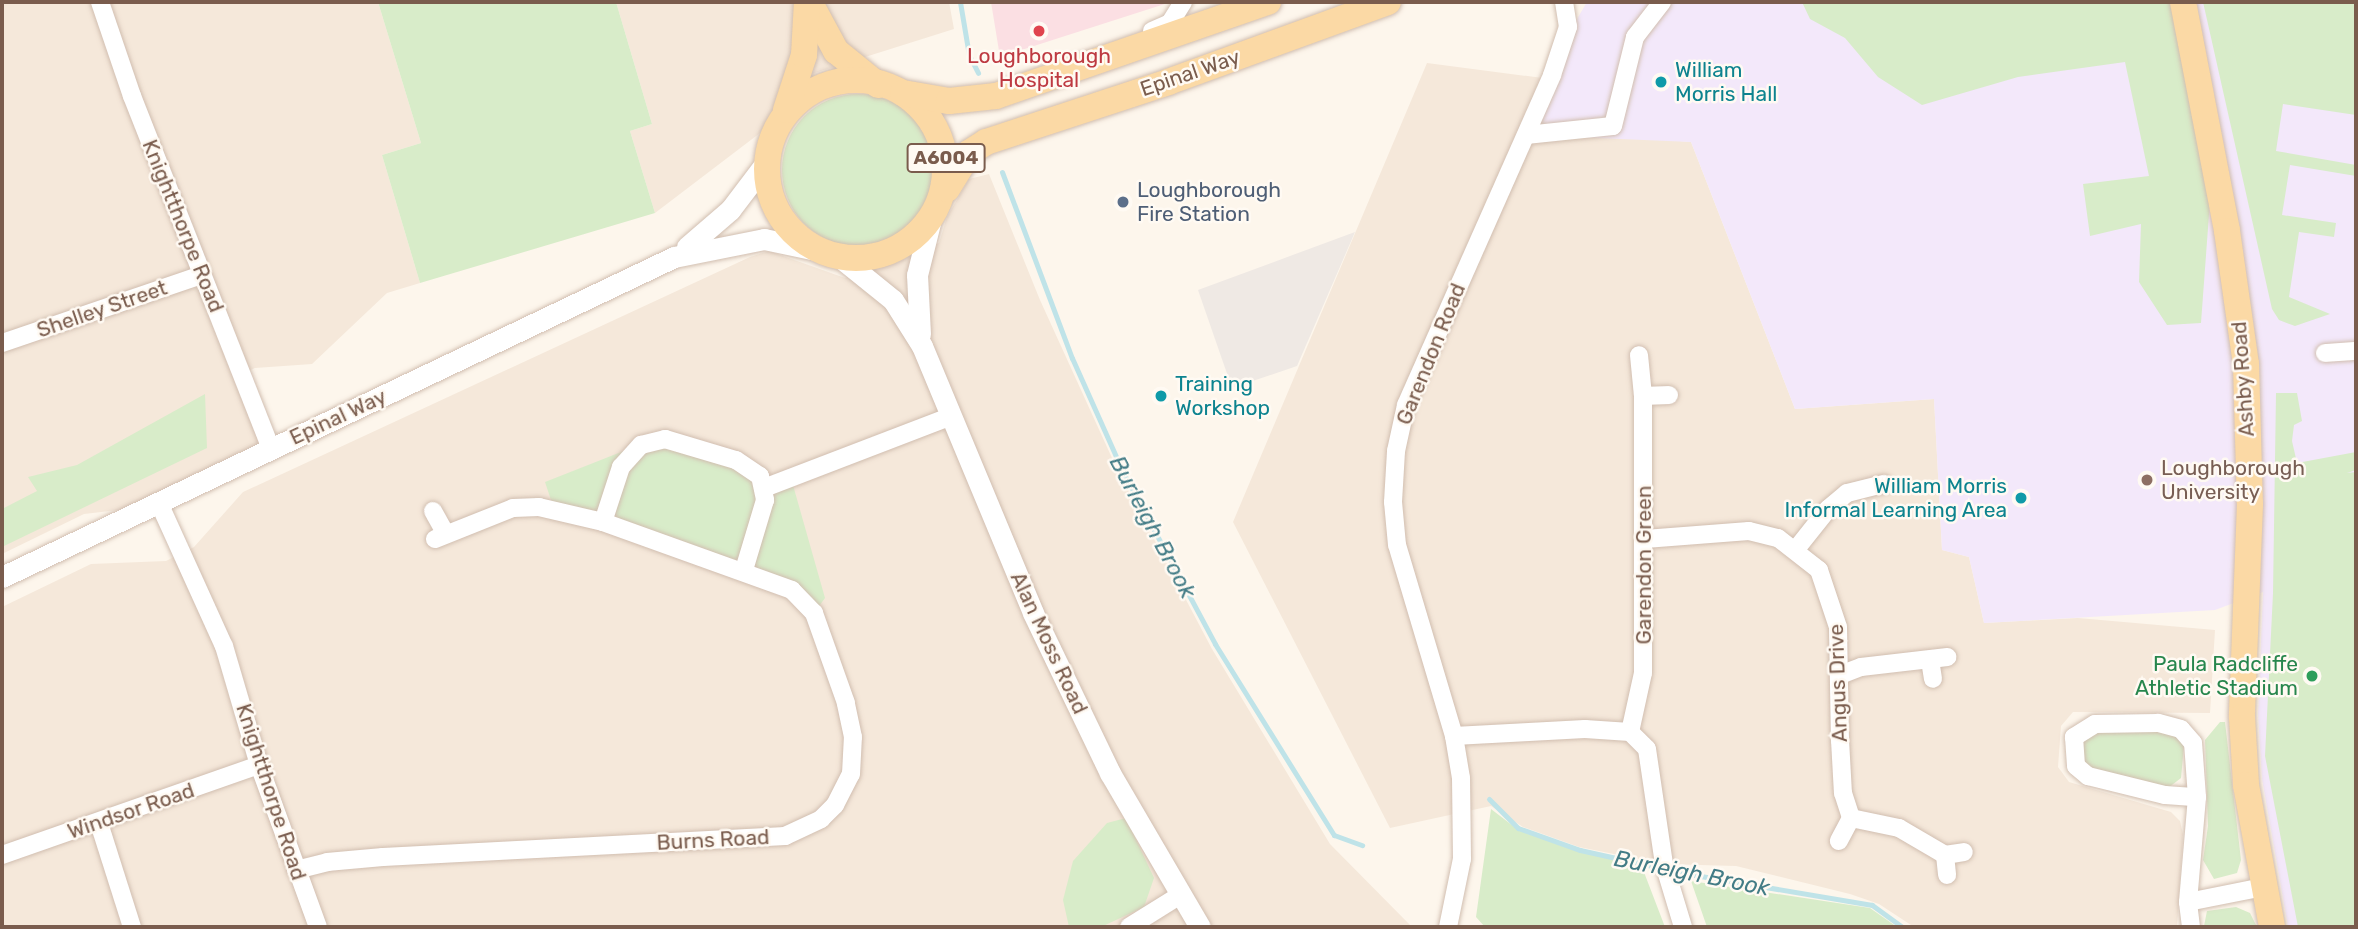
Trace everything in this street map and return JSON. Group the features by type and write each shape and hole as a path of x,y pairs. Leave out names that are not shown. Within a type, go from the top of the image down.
{"main road":[{"name":"A6004","path":"808,2 836,51 924,112 940,134 946,161 934,209 915,237 893,251 860,258 831,253 785,222 769,192 768,160 804,55 808,2"},
{"name":"Epinal Way","path":"889,89 969,102 1085,67 1260,2"},
{"name":"Epinal Way","path":"934,209 969,153 986,142 1168,82 1388,2"},
{"name":"Ashby Road","path":"2183,2 2227,231 2246,364 2250,504 2242,717 2246,785 2272,927"},
{"name":"A6004","path":"785,115 805,95 830,85 854,82 889,89"}],"street":[{"name":"Knightthorpe Road","path":"100,2 118,62 271,449"},
{"path":"1085,67 1114,48 1170,23 1183,2"},
{"name":"Garendon Road","path":"1448,927 1459,883 1464,810 1454,736 1398,545 1393,502 1396,451 1406,405 1526,135 1564,41 1564,2"},
{"path":"1526,135 1613,126 1635,37 1662,2"},
{"name":"Epinal Way","path":"674,257 730,210 768,160"},
{"name":"Alan Moss Road","path":"922,346 917,275 934,209"},
{"name":"Epinal Way","path":"2,577 674,257 764,239 831,253"},
{"name":"Alan Moss Road","path":"831,253 893,300 922,346 949,418 1033,612 1110,773 1200,927"},
{"name":"Shelley Street","path":"2,342 202,275"},
{"path":"2325,353 2356,351"},
{"name":"Garendon Green","path":"1630,732 1643,673 1645,539 1643,396 1639,355"},
{"path":"1643,396 1668,395"},
{"path":"764,488 949,418"},
{"path":"603,522 621,467 641,445 653,439 736,460 760,476 764,488 762,516 744,570"},
{"path":"1797,548 1828,509 1863,478 1884,484"},
{"name":"Knightthorpe Road","path":"159,503 224,646 259,765 318,927"},
{"name":"Burns Road","path":"296,870 327,862 383,857 785,836 821,819 835,805 851,774 853,737 846,703 814,613 792,590 744,570 603,522 524,506 440,536 433,511"},
{"name":"Angus Drive","path":"1645,539 1749,531 1778,538 1797,548 1819,570 1834,604 1840,675 1843,793 1851,818"},
{"path":"1840,675 1861,667 1939,658 1933,679"},
{"path":"2191,927 2188,902 2197,797 2193,743 2173,725 2095,724 2074,737 2076,766 2088,776 2165,795 2197,797"},
{"path":"1454,736 1586,729 1630,732 1647,749 1666,870 1683,927"},
{"name":"Windsor Road","path":"2,855 259,765"},
{"path":"1839,841 1851,818 1899,828 1945,855 1964,852"},
{"path":"99,822 132,927"},
{"path":"1945,855 1947,874"},
{"path":"2188,902 2263,887"},
{"path":"1129,927 1182,894"}],"shaded area":[{"path":"2,2 378,2 421,143 382,155 420,283 387,293 312,364 255,368 241,374 271,449 153,506 84,514 2,554"},
{"path":"616,2 949,2 954,29 808,75 777,104 768,127 655,213 630,131 652,124"},
{"name":"Loughborough Hospital","path":"991,2 1171,2 1000,57"},
{"name":"Loughborough University","path":"1587,2 2356,2 2356,927 2288,927 2262,779 2258,714 2263,592 2215,610 1984,623 1969,557 1942,550 1934,399 1795,409 1691,142 1526,135 1564,41"},
{"path":"1427,63 1550,79 1580,133 1691,142 1795,409 1934,399 1942,550 1969,557 1984,623 2078,618 2215,630 2210,713 2073,712 2061,726 2058,767 2069,782 2171,812 2180,821 2183,834 2177,927 1914,927 1879,904 1850,894 1736,866 1664,864 1579,847 1523,827 1491,806 1390,828 1233,522"},
{"path":"989,174 1040,300 1117,469 1212,649 1330,844 1412,927 2,927 2,607 91,564 166,561 194,547 243,492 750,257 769,251 845,278 939,243 947,217 969,179"},
{"path":"1355,232 1297,366 1232,388 1198,290"}],"green space":[{"path":"378,2 616,2 652,124 630,131 655,213 420,283 382,155 421,143"},
{"path":"1802,2 2174,2 2210,201 2201,323 2167,325 2139,282 2141,224 2090,236 2083,184 2149,176 2125,62 2018,77 1922,105 1878,77 1845,38 1810,19"},
{"path":"2203,2 2356,2 2356,115 2283,104 2276,151 2356,165 2356,176 2290,165 2282,215 2336,223 2334,237 2299,232 2289,297 2330,314 2295,326 2279,320 2272,309"},
{"path":"858,94 887,100 912,116 928,141 934,170 928,199 912,224 887,240 858,246 829,240 804,224 788,199 782,170 788,141 804,116 829,100"},
{"name":"Paula Radcliffe Athletic Stadium","path":"2276,393 2297,393 2302,421 2294,425 2292,441 2297,463 2356,452 2356,470 2347,473 2356,472 2356,927 2298,927 2265,756 2273,593"},
{"path":"205,394 207,448 2,547 2,509 37,491 28,477 77,465"},
{"path":"654,439 736,460 764,488 791,478 825,598 814,613 803,601 554,509 545,482"},
{"path":"2220,722 2225,722 2241,860 2237,873 2214,879 2203,860 2208,826 2205,740"},
{"path":"2092,730 2171,731 2184,745 2181,778 2168,788 2089,768 2081,761 2078,747"},
{"path":"1491,809 1517,829 1642,867 1665,927 1485,927 1476,917"},
{"path":"1126,818 1154,878 1144,907 1101,927 1069,927 1063,900 1073,861 1107,823"},
{"path":"1691,881 1870,908 1897,927 1707,927"},
{"path":"2236,907 2250,913 2257,927 2198,927 2204,926 2207,911"}],"waterway":[{"name":"Burleigh Brook","path":"960,2 969,55 978,73"},
{"name":"Burleigh Brook","path":"1002,172 1072,358 1124,474 1215,644 1334,835 1362,845"},
{"name":"Burleigh Brook","path":"1489,799 1518,828 1580,850 1661,868"},
{"name":"Burleigh Brook","path":"1671,871 1872,905 1902,927"}],"place":[{"name":"Loughborough Hospital","path":"1039,31"},
{"name":"William Morris Hall","path":"1661,82"},
{"name":"Loughborough Fire Station","path":"1123,202"},
{"name":"Training Workshop","path":"1161,396"},
{"name":"Loughborough University","path":"2147,480"},
{"name":"William Morris Informal Learning Area","path":"2021,498"},
{"name":"Paula Radcliffe Athletic Stadium","path":"2312,676"}]}
